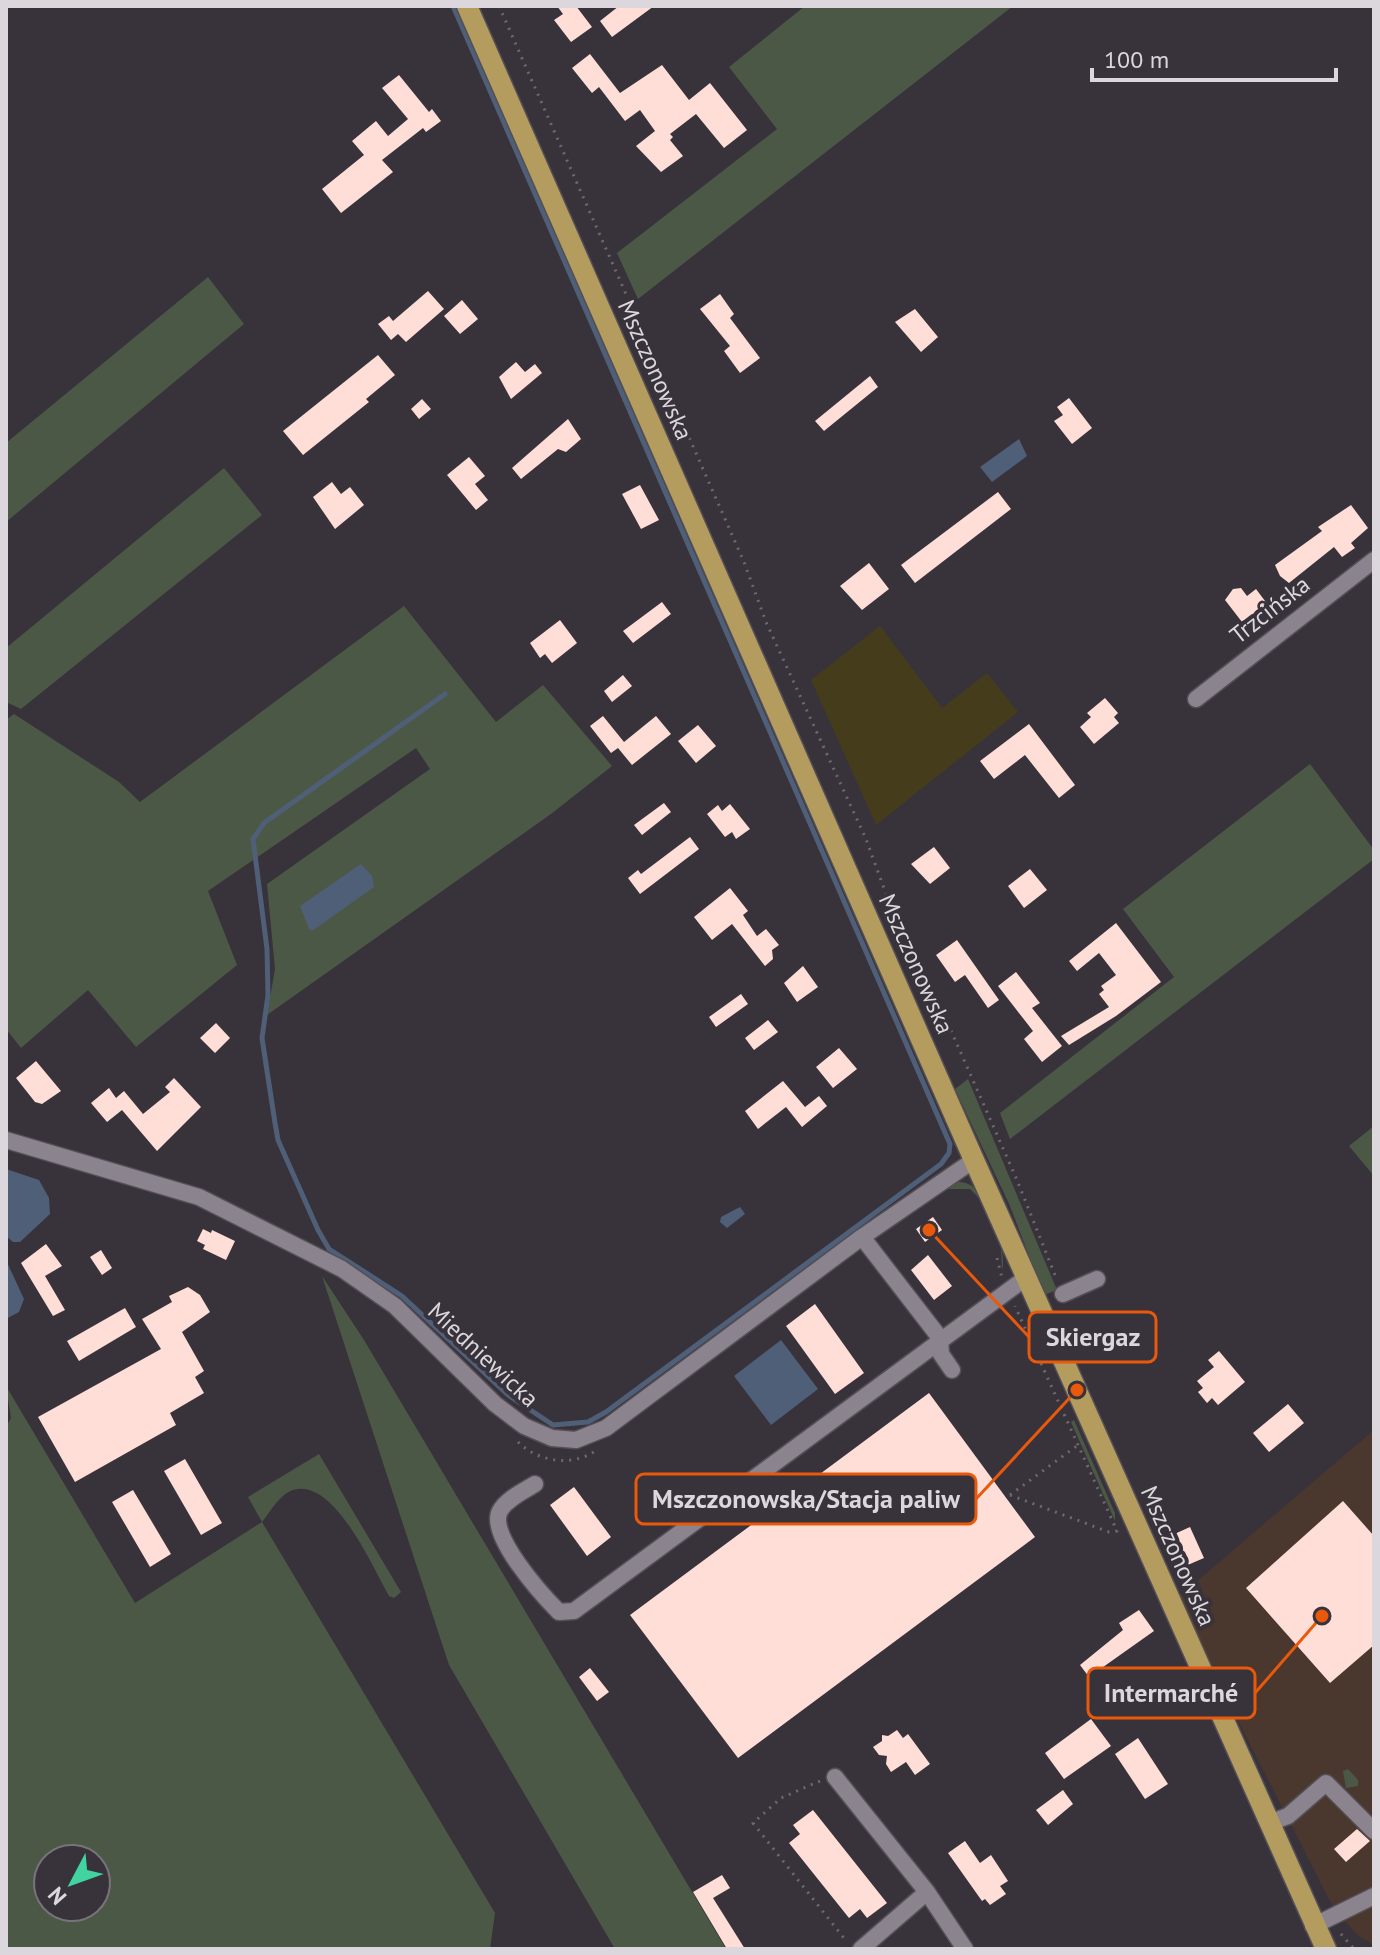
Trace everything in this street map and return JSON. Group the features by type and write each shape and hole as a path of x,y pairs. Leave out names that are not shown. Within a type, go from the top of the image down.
{"main road":[{"name":"Mszczonowska","path":"467,6 974,1160 1322,1937"}],"street":[{"name":"Trzcińska","path":"1196,699 1374,560"},
{"name":"Miedniewicka","path":"6,1140 199,1197 342,1269 395,1306 495,1404 524,1426 552,1438 576,1440 606,1428 862,1237 974,1160"},
{"path":"862,1237 940,1338 941,1354 952,1370"},
{"path":"535,1484 504,1506 498,1514 501,1539 559,1612 574,1611 940,1338 1027,1277"},
{"path":"1063,1294 1097,1279"},
{"path":"835,1777 927,1892 965,1949"},
{"path":"1269,1823 1288,1816 1326,1783 1374,1831"},
{"path":"861,1949 927,1892"},
{"path":"1322,1937 1374,1896"}],"path":[{"path":"499,6 739,551 766,622 866,839 893,913 930,983 1017,1180 1063,1294"},
{"path":"998,1252 998,1269"},
{"path":"1015,1305 1117,1531 1109,1532 1010,1495 1078,1445"},
{"path":"512,1436 528,1452 560,1461"},
{"path":"835,1777 805,1785 781,1798 753,1823 852,1949"},
{"path":"1322,1937 1354,1949"}],"shaded area":[{"path":"1374,1430 1374,1945 1358,1936 1333,1907 1176,1599"}],"green space":[{"path":"805,6 1013,6 638,299 617,253 777,129 729,67"},
{"path":"208,277 244,324 6,522 6,443"},
{"path":"224,468 262,515 21,709 6,702 6,648"},
{"path":"404,606 496,722 543,685 612,766 551,814 267,1015 275,969 267,884 430,769 416,748 208,891 237,965 136,1047 88,990 21,1048 6,1029 6,720 14,714 119,782 140,802"},
{"path":"1310,764 1374,850 1374,859 1010,1139 1000,1113 1174,977 1123,909"},
{"path":"968,1079 1057,1290 1044,1295 1010,1206 955,1089"},
{"path":"1374,1126 1374,1176 1349,1146"},
{"path":"953,1182 972,1186 984,1201 999,1238 1002,1251 1002,1270 1001,1248 979,1198 970,1189 945,1189 883,1235"},
{"path":"322,1276 364,1340 726,1949 615,1949 449,1665"},
{"path":"6,1386 135,1603 262,1522 495,1913 490,1949 6,1949 6,1427 11,1418"},
{"path":"1074,1420 1115,1513 1115,1521 1071,1422"},
{"path":"319,1454 401,1592 394,1598 389,1596 350,1528 323,1497 308,1490 288,1492 262,1522 248,1497"},
{"path":"1348,1769 1358,1780 1358,1786 1346,1788 1343,1771"}],"sand":[{"path":"880,626 942,708 987,673 1018,712 876,825 811,680"}],"water":[{"path":"1019,439 1027,456 992,482 980,467"},
{"path":"361,864 372,876 374,887 312,931 309,929 300,906"},
{"path":"6,1169 39,1180 49,1198 50,1214 20,1242 13,1242 6,1236"},
{"path":"740,1207 745,1214 727,1228 720,1222 721,1217"},
{"path":"6,1260 24,1299 19,1312 6,1319"},
{"path":"781,1340 818,1389 771,1425 734,1376"}],"building":[{"path":"557,6 576,6 592,27 571,42 554,20 563,14"},
{"path":"619,6 654,6 612,37 600,21"},
{"path":"590,54 620,93 662,65 689,100 710,83 747,130 724,148 696,114 670,134 673,137 670,140 683,156 661,172 636,146 655,131 640,110 625,121 599,87 592,93 572,68"},
{"path":"399,75 429,112 432,109 441,121 426,132 423,128 382,160 393,172 341,213 322,189 364,155 352,141 376,121 388,136 408,119 382,88"},
{"path":"428,291 444,309 406,342 398,334 391,340 378,324 389,316 393,321"},
{"path":"720,294 734,314 730,318 760,358 740,373 724,351 730,346 700,309"},
{"path":"462,300 478,319 460,334 444,316"},
{"path":"915,309 938,337 921,352 895,322"},
{"path":"378,355 395,375 366,399 369,402 303,455 283,431"},
{"path":"516,362 525,372 535,364 542,373 511,399 499,377"},
{"path":"870,376 878,387 824,431 815,421"},
{"path":"1069,398 1092,428 1072,444 1054,421 1063,415 1057,407"},
{"path":"422,399 431,409 419,419 411,409"},
{"path":"568,419 581,439 566,452 558,449 521,479 512,468"},
{"path":"469,457 485,476 475,484 488,500 476,510 447,475"},
{"path":"332,482 341,494 350,487 364,505 335,529 313,497"},
{"path":"640,485 659,520 641,529 622,494"},
{"path":"998,492 1011,509 915,583 901,565"},
{"path":"1351,505 1368,528 1351,543 1355,548 1342,557 1334,547 1289,583 1280,576 1275,565 1322,531 1318,527"},
{"path":"869,563 889,589 862,610 840,586"},
{"path":"1241,588 1247,596 1256,589 1268,605 1242,622 1225,600 1233,589"},
{"path":"662,602 671,614 633,643 623,631"},
{"path":"560,620 577,643 552,663 545,654 540,658 530,643"},
{"path":"623,675 632,686 612,702 604,691"},
{"path":"1105,698 1118,713 1114,717 1119,723 1094,744 1080,727 1091,717 1087,713"},
{"path":"603,716 624,742 656,716 671,734 632,765 618,748 611,753 590,726"},
{"path":"1029,724 1075,785 1059,798 1025,755 994,779 980,761"},
{"path":"698,725 716,746 696,763 678,741"},
{"path":"664,803 671,812 642,835 634,825"},
{"path":"730,804 750,829 736,839 732,832 725,837 707,814 718,805 722,811"},
{"path":"690,837 699,849 640,894 628,878 638,870 641,874"},
{"path":"934,847 950,868 930,884 911,864"},
{"path":"1030,869 1047,890 1024,908 1008,886"},
{"path":"730,888 748,911 743,915 757,936 766,929 779,945 772,950 773,959 765,966 732,924 712,940 694,917"},
{"path":"1116,923 1161,982 1116,1016 1069,1045 1061,1036 1109,1007 1099,994 1104,990 1101,986 1116,975 1099,953 1077,971 1069,961"},
{"path":"957,940 999,1000 988,1008 965,975 955,982 936,955"},
{"path":"803,966 818,987 797,1002 784,983"},
{"path":"1016,972 1040,1003 1032,1008 1062,1046 1042,1062 1024,1039 1033,1031 998,986"},
{"path":"741,994 748,1004 716,1027 709,1017"},
{"path":"768,1020 778,1032 754,1050 745,1038"},
{"path":"216,1023 230,1038 215,1053 200,1038"},
{"path":"839,1048 857,1069 833,1088 816,1067"},
{"path":"36,1061 61,1091 42,1104 35,1102 16,1078"},
{"path":"174,1078 201,1107 157,1151 122,1110 107,1122 91,1103 109,1088 116,1098 124,1091 143,1114 170,1092 165,1087"},
{"path":"783,1081 805,1107 819,1096 827,1106 802,1127 786,1107 758,1129 745,1111"},
{"path":"933,1217 942,1230 925,1242 916,1229"},
{"path":"203,1229 235,1241 226,1260 203,1249 205,1245 197,1241"},
{"path":"46,1244 62,1266 45,1276 65,1310 53,1316 21,1263"},
{"path":"101,1250 112,1268 102,1275 90,1257"},
{"path":"928,1255 952,1286 934,1300 911,1270"},
{"path":"188,1287 200,1295 210,1312 182,1332 204,1371 195,1377 204,1393 170,1413 176,1425 75,1482 38,1417 161,1349 142,1319 172,1302 169,1296"},
{"path":"815,1304 864,1373 835,1394 786,1326"},
{"path":"125,1308 136,1327 79,1361 67,1341"},
{"path":"1219,1351 1245,1382 1218,1405 1212,1398 1207,1403 1198,1392 1203,1388 1197,1381 1214,1367 1208,1360"},
{"path":"929,1393 1035,1537 738,1758 630,1615"},
{"path":"1288,1404 1304,1423 1269,1452 1253,1433"},
{"path":"185,1459 222,1523 201,1535 164,1471"},
{"path":"574,1487 611,1537 587,1556 550,1505"},
{"path":"133,1490 171,1554 150,1567 112,1502"},
{"path":"1343,1501 1374,1536 1374,1645 1330,1683 1246,1588"},
{"path":"1190,1527 1204,1558 1183,1567 1170,1536"},
{"path":"1139,1610 1154,1631 1089,1677 1080,1665 1123,1630 1119,1623"},
{"path":"590,1668 609,1692 597,1701 579,1677"},
{"path":"1091,1719 1111,1746 1064,1779 1045,1753"},
{"path":"897,1730 903,1738 908,1734 930,1764 915,1775 906,1762 891,1772 886,1764 887,1756 879,1755 873,1747 882,1741 882,1735 888,1736"},
{"path":"1138,1738 1168,1784 1145,1799 1115,1754"},
{"path":"1063,1790 1073,1804 1048,1825 1036,1810"},
{"path":"813,1810 887,1903 867,1918 860,1909 849,1918 789,1843 800,1834 793,1825"},
{"path":"1357,1829 1370,1841 1346,1862 1334,1849"},
{"path":"965,1841 980,1863 991,1855 1008,1881 1000,1886 1006,1894 990,1905 985,1899 982,1901 948,1853"},
{"path":"722,1875 730,1888 713,1898 745,1949 727,1949 693,1892"}],"waterway":[{"path":"445,694 264,823 253,839 267,949 268,995 262,1038 278,1140 329,1249 402,1296 508,1395 553,1425 588,1422 606,1412 941,1164 949,1153 950,1144 453,6"}],"place":[{"name":"Skiergaz","path":"929,1230"},
{"name":"Mszczonowska/Stacja paliw","path":"1077,1390"},
{"name":"Intermarché","path":"1322,1616"}]}
